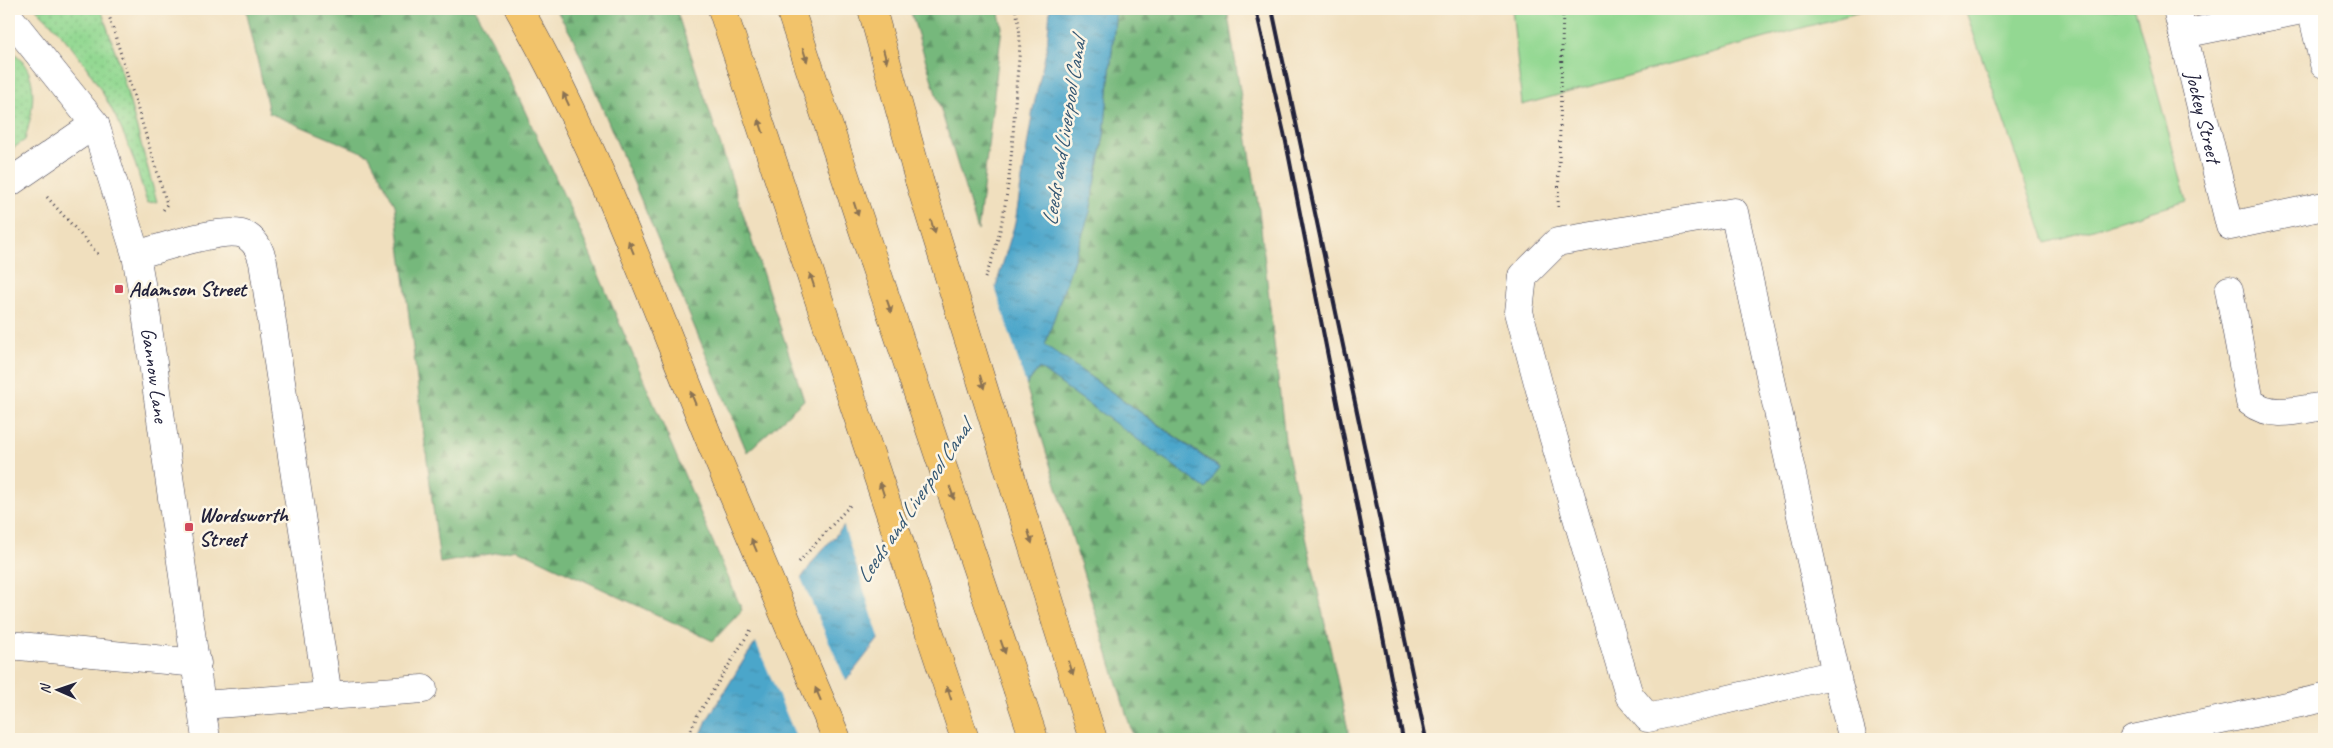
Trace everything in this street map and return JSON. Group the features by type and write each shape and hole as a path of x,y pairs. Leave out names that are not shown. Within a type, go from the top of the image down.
{"highway":[{"path":"519,9 545,54 598,166 711,443 837,739"},
{"path":"722,9 965,739"},
{"path":"790,9 1034,739"},
{"path":"872,9 919,180 1093,739"}],"street":[{"path":"2180,21 2307,9"},
{"path":"2311,9 2324,64"},
{"name":"Gannow Lane","path":"9,17 96,124 136,255 197,662 206,739"},
{"name":"Jockey Street","path":"2180,21 2230,226 2324,206"},
{"path":"17,177 96,124"},
{"path":"1836,674 1648,718 1629,695 1544,405 1520,312 1523,276 1557,242 1734,212 1836,674 1853,739"},
{"path":"136,255 221,232 245,235 258,246 263,262 328,696"},
{"path":"2229,290 2250,402 2261,411 2276,413 2324,406"},
{"path":"9,645 197,662"},
{"path":"202,705 423,689"},
{"path":"2133,739 2324,698"}],"path":[{"path":"108,9 167,204 136,255"},
{"path":"1557,242 1563,9"},
{"path":"17,177 101,257"}],"green space":[{"path":"36,9 101,9 119,63 157,202 147,203 131,152 101,89 64,38"},
{"path":"246,9 474,9 492,40 578,226 742,610 713,641 517,549 440,563 395,205 369,155 269,113"},
{"path":"556,9 676,9 804,400 747,452 573,38"},
{"path":"910,9 998,9 1002,27 978,231"},
{"path":"1116,9 1227,9 1259,210 1285,440 1350,739 1134,739 1026,386 1039,368 1206,489 1219,467 1045,345 1090,212 1104,135"},
{"path":"1512,9 1871,9 1522,105"},
{"path":"1965,9 2135,9 2187,201 2046,243"},
{"path":"9,47 25,65 32,83 33,92 25,140 9,151"}],"water":[{"name":"Leeds and Liverpool Canal","path":"1050,9 1116,9 1104,135 1090,212 1045,345 1219,468 1206,489 1039,368 1023,389 948,549 801,739 699,739 707,720 745,658 817,556 900,464 966,347 996,286 1015,223 1033,109 1047,47"}],"pier":[{"path":"994,284 1027,388 950,550 880,640 843,524 898,463 964,346"},
{"path":"800,576 847,683 804,739 797,739 755,640"}],"railway":[{"path":"1256,9 1286,142 1403,739"},
{"path":"1272,9 1426,739"}],"place":[{"name":"Adamson Street","path":"119,289"},
{"name":"Wordsworth Street","path":"189,527"}]}
